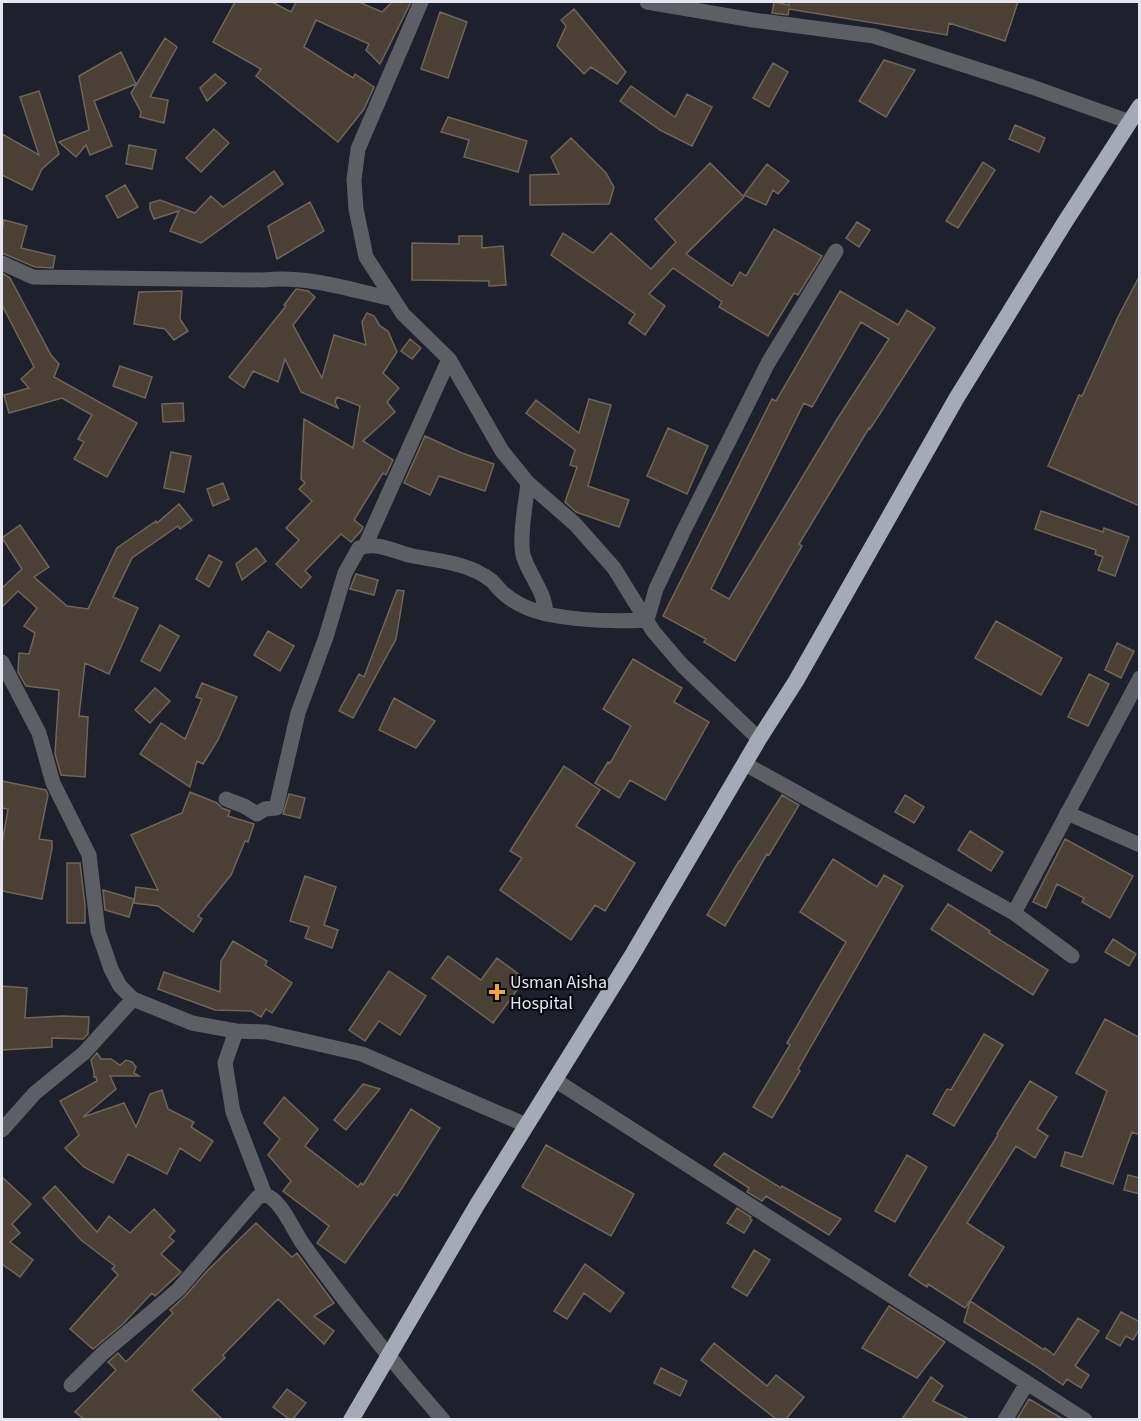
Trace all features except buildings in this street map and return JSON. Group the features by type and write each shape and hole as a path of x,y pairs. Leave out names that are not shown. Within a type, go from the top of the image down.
{"highway":[{"path":"351,1419 526,1125 631,957 744,764 796,681 956,399 1065,222 1140,106"}],"street":[{"path":"421,2 358,149 354,180 356,209 366,257 403,314 449,360 502,451 528,483 575,524 614,568 653,631 682,665 759,739"},
{"path":"647,2 753,20 874,36 1032,87 1130,122"},
{"path":"647,620 656,590 678,542 768,363 836,251"},
{"path":"2,263 33,277 264,280 281,278 315,282 393,299"},
{"path":"365,546 449,360"},
{"path":"528,483 523,556 540,589 545,602 546,614"},
{"path":"226,799 257,814 266,809 276,808 298,713 326,637 345,573 359,548 373,545 412,556 450,561 492,581 502,592 530,610 546,614 578,621 647,620"},
{"path":"2,662 39,733 52,783 89,855 98,931 111,969 120,986 133,999 192,1023 236,1031 266,1032 362,1054 526,1125"},
{"path":"1014,913 1140,678"},
{"path":"744,764 1014,913 1072,956"},
{"path":"1067,813 1140,845"},
{"path":"2,1130 35,1093 84,1053 133,999"},
{"path":"236,1031 225,1063 233,1112 265,1195"},
{"path":"555,1080 1085,1419"},
{"path":"71,1385 103,1353 178,1290 258,1197 265,1195 273,1198 280,1205 293,1230 387,1356 443,1419"},
{"path":"1005,1419 1027,1383"}],"place":[{"name":"Usman Aisha Hospital","path":"497,992"}]}
